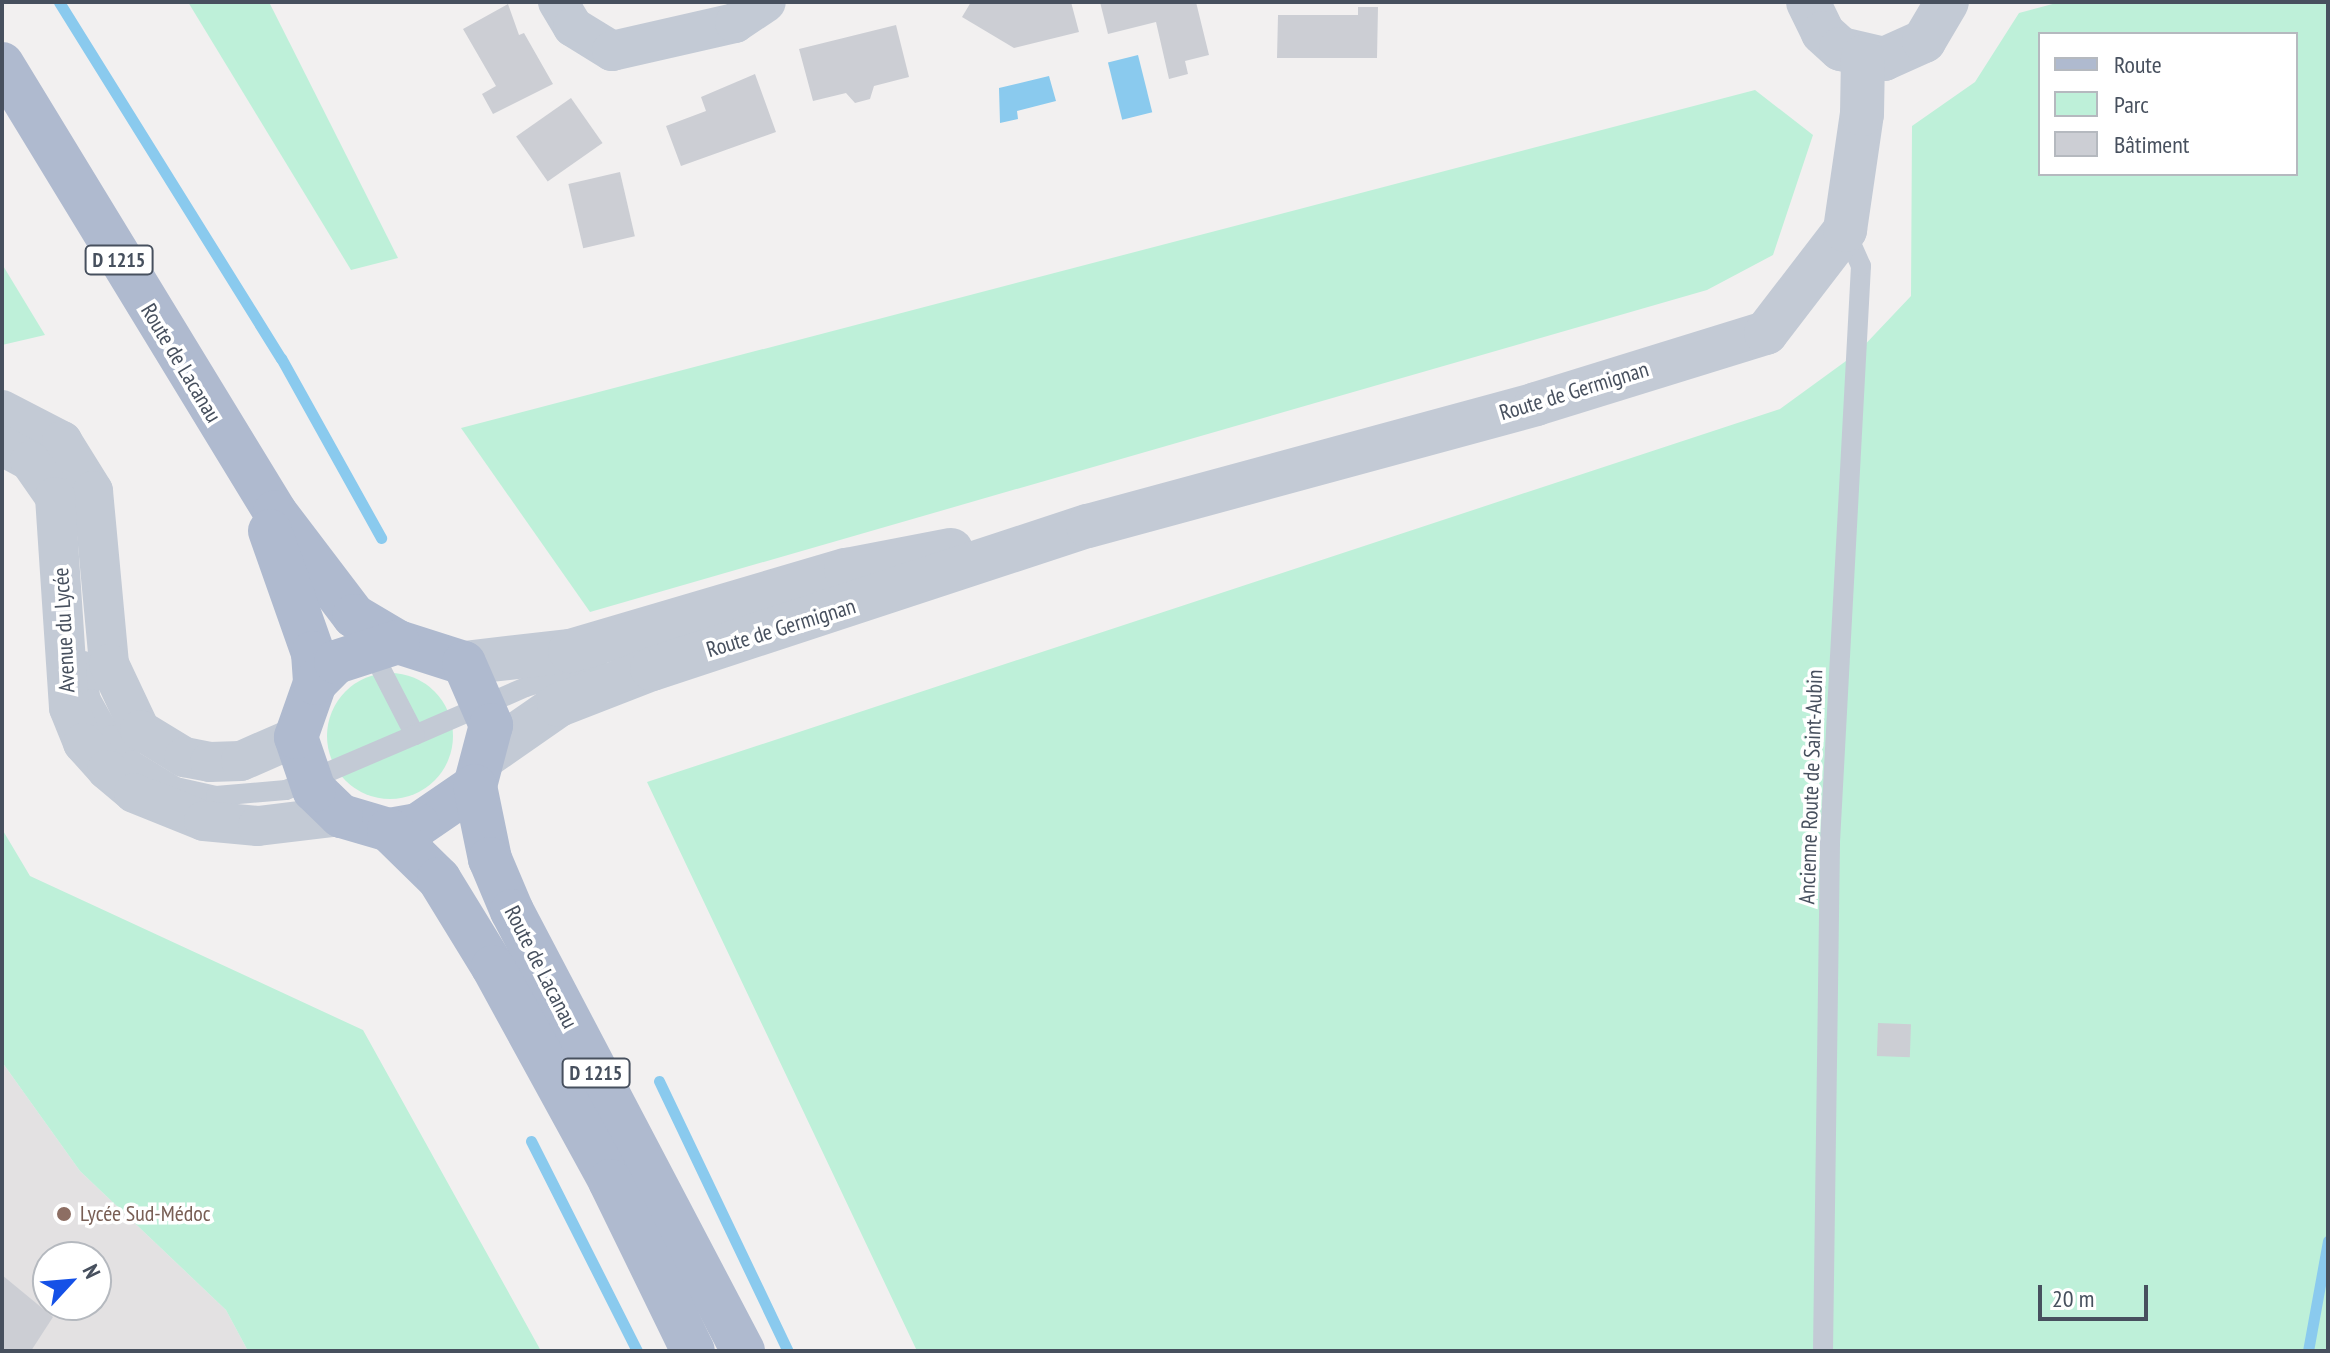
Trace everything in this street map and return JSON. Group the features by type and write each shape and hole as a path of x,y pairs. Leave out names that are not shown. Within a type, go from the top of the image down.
{"main road":[{"name":"Route de Lacanau","path":"2,64 236,456 374,635"},
{"name":"Route de Lacanau","path":"236,456 286,569 313,653 315,683"},
{"path":"481,770 418,825 389,830 341,816 309,781 296,737 315,683 336,662 374,635 464,663 486,705"},
{"name":"Route de Lacanau","path":"486,705 481,770 490,859 512,911 743,1351"},
{"name":"Route de Lacanau","path":"389,830 439,879 486,955 610,1181 693,1351"}],"street":[{"path":"558,2 573,27 612,51 735,23 766,2"},
{"path":"1808,2 1823,33 1863,57 1884,59 1924,41 1947,2"},
{"name":"Route de Germignan","path":"481,770 535,718 600,687 1088,526 1536,404 1766,333 1845,230 1862,114 1863,57"},
{"name":"Avenue du Lycée","path":"2,410 62,441 93,491 109,664 140,730 184,757 210,762 241,761 296,737"},
{"path":"2,446 30,461 55,497"},
{"name":"Avenue du Lycée","path":"55,497 69,708 83,743 107,770 134,793 204,821 258,826 341,816"},
{"name":"Route de Germignan","path":"464,663 570,651 846,570 1088,526"}],"lane":[{"name":"Ancienne Route de Saint-Aubin","path":"1823,1351 1830,842 1861,266 1845,230"},
{"path":"55,497 77,561 86,681 98,714 132,760 176,787 216,796 250,796 309,781 486,705 1003,540"},
{"path":"374,635 415,735"}],"shaded area":[{"name":"Lycée Sud-Médoc","path":"2,1062 80,1171 226,1310 248,1351 2,1351"}],"green space":[{"path":"188,2 269,2 398,258 351,270"},
{"path":"2060,2 2328,2 2328,1351 917,1351 647,782 1780,409 1857,353 1911,296 1912,126 1975,82 2019,13"},
{"path":"1755,90 1813,135 1773,255 1707,290 590,612 461,428"},
{"path":"2,264 45,335 2,345"},
{"path":"390,673 414,678 435,691 448,712 453,736 448,760 435,781 414,794 390,799 366,794 345,781 332,760 327,736 332,712 345,691 366,678"},
{"path":"2,829 30,876 363,1030 541,1351 248,1351 226,1310 80,1171 2,1062"}],"water":[{"path":"1138,55 1152,112 1122,120 1108,62"},
{"path":"1049,76 1056,101 1017,111 1018,119 1000,123 999,88"}],"building":[{"path":"971,2 1071,2 1079,32 1014,48 962,17"},
{"path":"1100,2 1196,2 1209,55 1185,61 1188,74 1169,79 1156,22 1108,34"},
{"path":"508,4 519,35 524,33 553,84 493,114 482,94 496,86 463,29"},
{"path":"1358,7 1378,7 1377,58 1277,58 1278,15 1358,15"},
{"path":"896,25 909,77 874,86 870,99 855,103 846,93 813,101 799,49"},
{"path":"755,74 776,132 681,166 666,126 706,111 701,97"},
{"path":"571,98 603,143 548,181 516,136"},
{"path":"620,172 635,236 583,248 568,184"},
{"path":"1878,1023 1911,1024 1910,1057 1877,1056"},
{"path":"2,1275 32,1300 32,1321 50,1321 31,1351 2,1351"}],"waterway":[{"path":"59,2 281,358 381,538"},
{"path":"659,1081 788,1351"},
{"path":"531,1141 637,1351"},
{"path":"2308,1351 2328,1241"}],"place":[{"name":"Lycée Sud-Médoc","path":"64,1214"}]}
